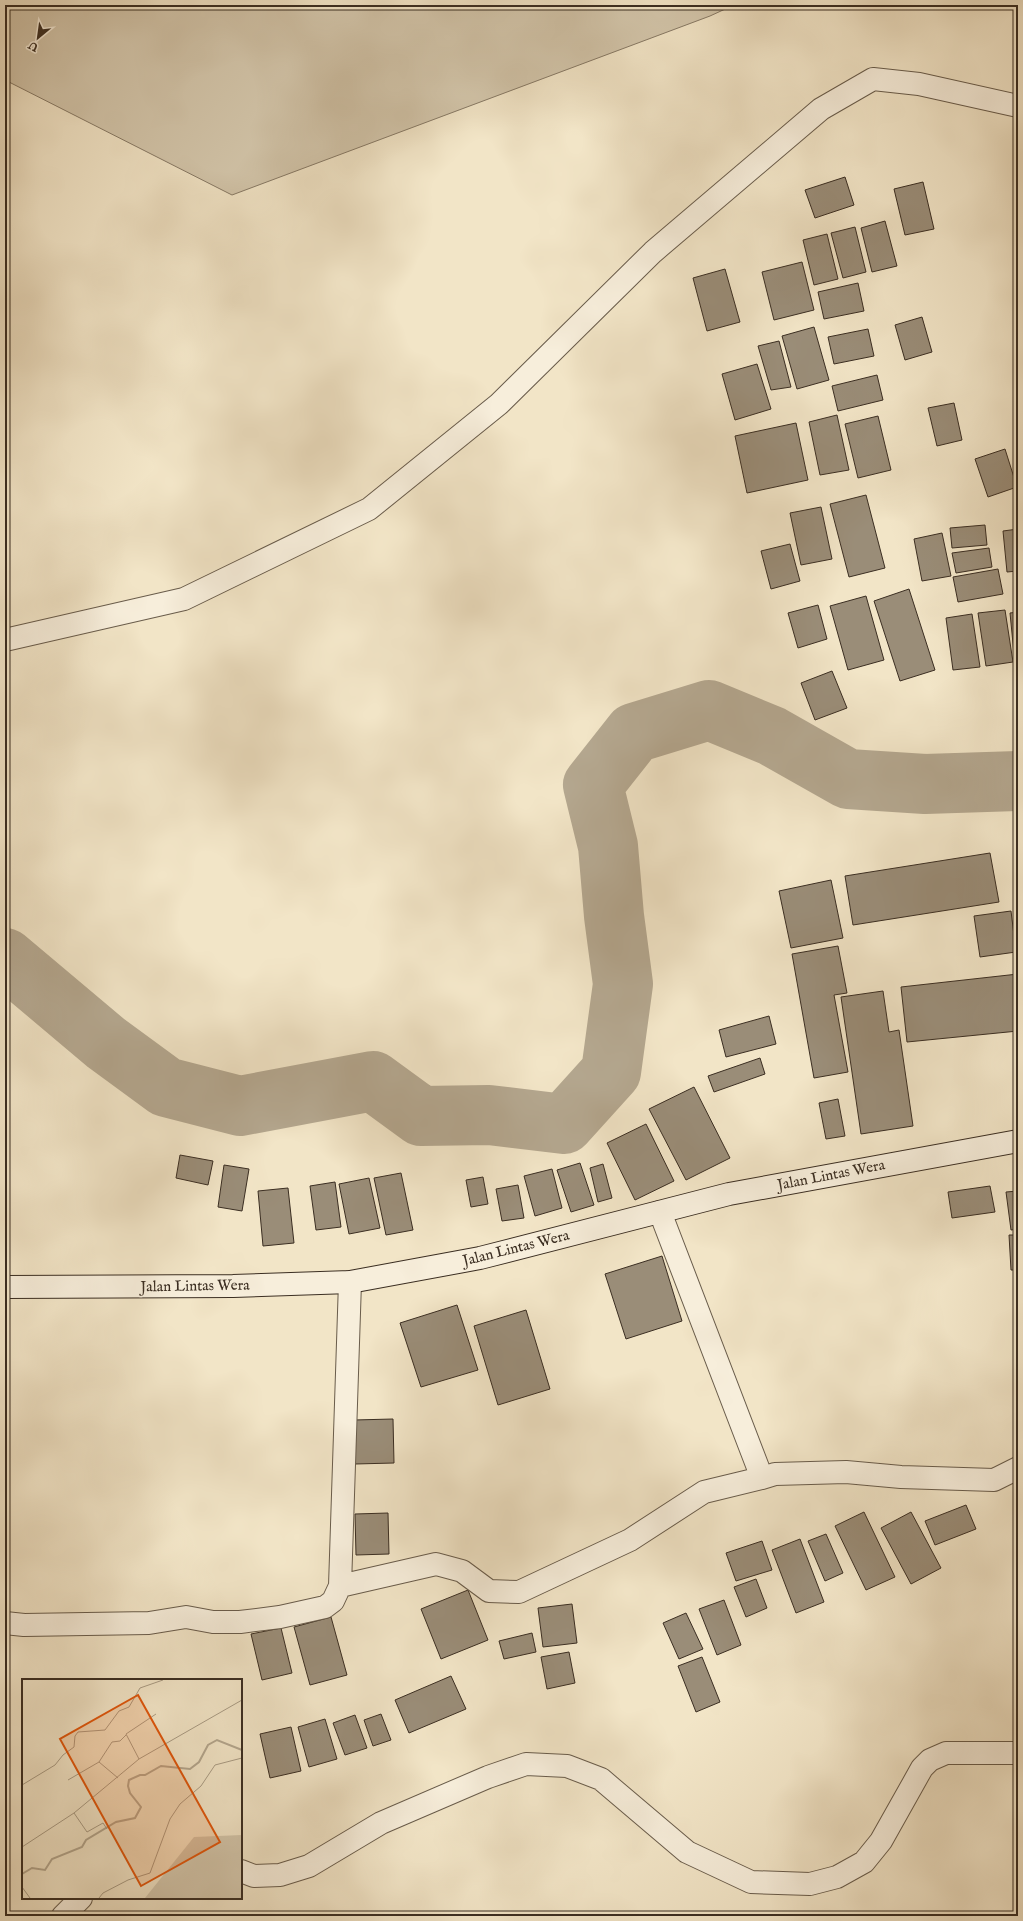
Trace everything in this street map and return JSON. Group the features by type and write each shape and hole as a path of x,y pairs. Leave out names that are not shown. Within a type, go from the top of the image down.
{"street":[{"path":"5,640 184,599 369,509 499,404 653,252 821,110 873,79 919,84 1018,106"},
{"name":"Jalan Lintas Wera","path":"5,1287 233,1286 350,1282 480,1258 729,1194 1018,1141"},
{"path":"660,1212 762,1478"},
{"path":"5,1623 24,1625 149,1623 186,1617 213,1622 240,1622 280,1617 325,1607 333,1601 340,1586 350,1282"},
{"path":"340,1586 436,1564 462,1570 489,1592 519,1592 630,1540 704,1492 775,1474 846,1472 901,1477 994,1480 1018,1468"},
{"path":"242,1871 254,1876 280,1875 309,1866 381,1823 488,1777 526,1764 567,1766 601,1779 687,1852 751,1882 810,1884 837,1877 864,1862 881,1841 922,1768 930,1760 946,1753 1018,1753"},
{"path":"63,1916 80,1899"}],"shaded area":[{"path":"5,5 734,5 710,16 232,195 5,80"}],"building":[{"path":"845,177 854,205 815,218 805,190"},
{"path":"923,182 934,229 905,235 894,189"},
{"path":"885,221 897,266 872,272 861,228"},
{"path":"855,227 866,272 843,278 831,233"},
{"path":"827,234 838,279 814,285 803,240"},
{"path":"802,262 814,310 774,320 762,272"},
{"path":"725,269 740,322 707,331 693,278"},
{"path":"858,283 864,311 824,319 818,292"},
{"path":"922,317 932,352 905,360 895,325"},
{"path":"814,327 829,380 797,389 782,336"},
{"path":"868,329 874,356 834,364 828,337"},
{"path":"779,341 791,387 771,390 758,346"},
{"path":"757,364 771,409 735,420 722,374"},
{"path":"877,375 883,400 838,411 832,386"},
{"path":"954,403 962,440 937,446 928,408"},
{"path":"837,415 849,470 820,475 809,422"},
{"path":"878,416 891,470 858,478 845,424"},
{"path":"796,423 808,480 747,493 735,436"},
{"path":"1005,449 1017,487 988,497 975,459"},
{"path":"866,495 885,568 849,577 830,504"},
{"path":"821,507 832,559 801,565 790,513"},
{"path":"985,525 987,545 952,548 950,528"},
{"path":"1018,529 1018,571 1007,572 1003,531"},
{"path":"942,533 951,576 922,581 914,539"},
{"path":"790,544 800,581 771,589 761,551"},
{"path":"989,548 992,567 956,573 952,553"},
{"path":"998,569 1003,594 958,602 953,577"},
{"path":"909,589 935,670 900,681 874,601"},
{"path":"866,596 884,660 848,670 830,606"},
{"path":"818,605 827,639 798,648 788,613"},
{"path":"1005,610 1013,662 986,666 978,613"},
{"path":"1018,612 1018,664 1015,664 1010,613"},
{"path":"972,614 980,667 953,670 946,618"},
{"path":"832,671 847,708 815,720 801,683"},
{"path":"990,853 999,902 853,925 845,876"},
{"path":"831,880 843,938 791,948 779,891"},
{"path":"1011,911 1016,952 980,957 974,916"},
{"path":"838,946 847,993 834,995 848,1072 814,1078 792,954"},
{"path":"1018,974 1018,1031 907,1042 901,987"},
{"path":"883,991 889,1032 899,1030 913,1126 861,1134 841,997"},
{"path":"769,1016 776,1044 726,1057 719,1030"},
{"path":"760,1058 765,1074 714,1092 708,1076"},
{"path":"694,1087 730,1158 686,1180 649,1109"},
{"path":"838,1099 845,1136 826,1139 819,1103"},
{"path":"646,1124 674,1181 635,1200 607,1143"},
{"path":"180,1155 213,1161 208,1185 176,1178"},
{"path":"580,1163 594,1205 571,1212 557,1170"},
{"path":"603,1164 612,1198 598,1202 590,1168"},
{"path":"224,1165 249,1169 242,1211 218,1207"},
{"path":"552,1169 562,1208 535,1216 524,1176"},
{"path":"401,1173 413,1230 386,1235 374,1178"},
{"path":"483,1177 488,1204 471,1207 466,1180"},
{"path":"369,1178 380,1228 349,1234 339,1184"},
{"path":"335,1182 341,1227 316,1230 310,1186"},
{"path":"518,1185 524,1218 502,1221 496,1189"},
{"path":"990,1186 995,1212 952,1218 948,1192"},
{"path":"288,1188 294,1243 263,1246 258,1191"},
{"path":"1018,1191 1018,1229 1011,1230 1006,1192"},
{"path":"1009,1235 1018,1235 1018,1270 1011,1270"},
{"path":"662,1256 682,1321 626,1339 605,1274"},
{"path":"457,1305 478,1370 421,1387 400,1323"},
{"path":"526,1310 550,1389 498,1405 474,1326"},
{"path":"393,1419 394,1463 355,1464 354,1420"},
{"path":"966,1505 976,1529 935,1545 925,1521"},
{"path":"864,1512 895,1577 866,1590 835,1526"},
{"path":"911,1512 941,1568 911,1584 881,1528"},
{"path":"388,1513 389,1554 356,1555 355,1514"},
{"path":"826,1534 843,1573 825,1581 808,1541"},
{"path":"800,1539 824,1602 796,1613 772,1550"},
{"path":"762,1541 772,1570 736,1581 726,1553"},
{"path":"756,1579 767,1608 746,1617 734,1587"},
{"path":"468,1590 488,1640 441,1659 421,1609"},
{"path":"724,1600 741,1645 717,1655 699,1609"},
{"path":"572,1604 577,1643 543,1647 538,1608"},
{"path":"686,1613 703,1649 679,1659 663,1623"},
{"path":"331,1617 347,1675 310,1685 294,1627"},
{"path":"281,1628 292,1673 262,1680 251,1634"},
{"path":"532,1633 536,1652 504,1659 499,1641"},
{"path":"569,1652 575,1683 547,1689 541,1657"},
{"path":"702,1657 720,1702 696,1712 678,1666"},
{"path":"451,1676 466,1709 409,1733 395,1700"},
{"path":"381,1714 391,1740 373,1746 364,1720"},
{"path":"355,1715 367,1748 345,1755 333,1723"},
{"path":"325,1719 337,1759 309,1767 298,1727"},
{"path":"291,1727 301,1771 270,1778 260,1734"}],"waterway":[{"path":"5,958 106,1043 166,1087 240,1106 373,1081 421,1116 489,1115 564,1124 611,1072 623,984 614,916 608,846 593,785 634,733 709,710 772,736 848,779 925,784 1018,781"}]}
